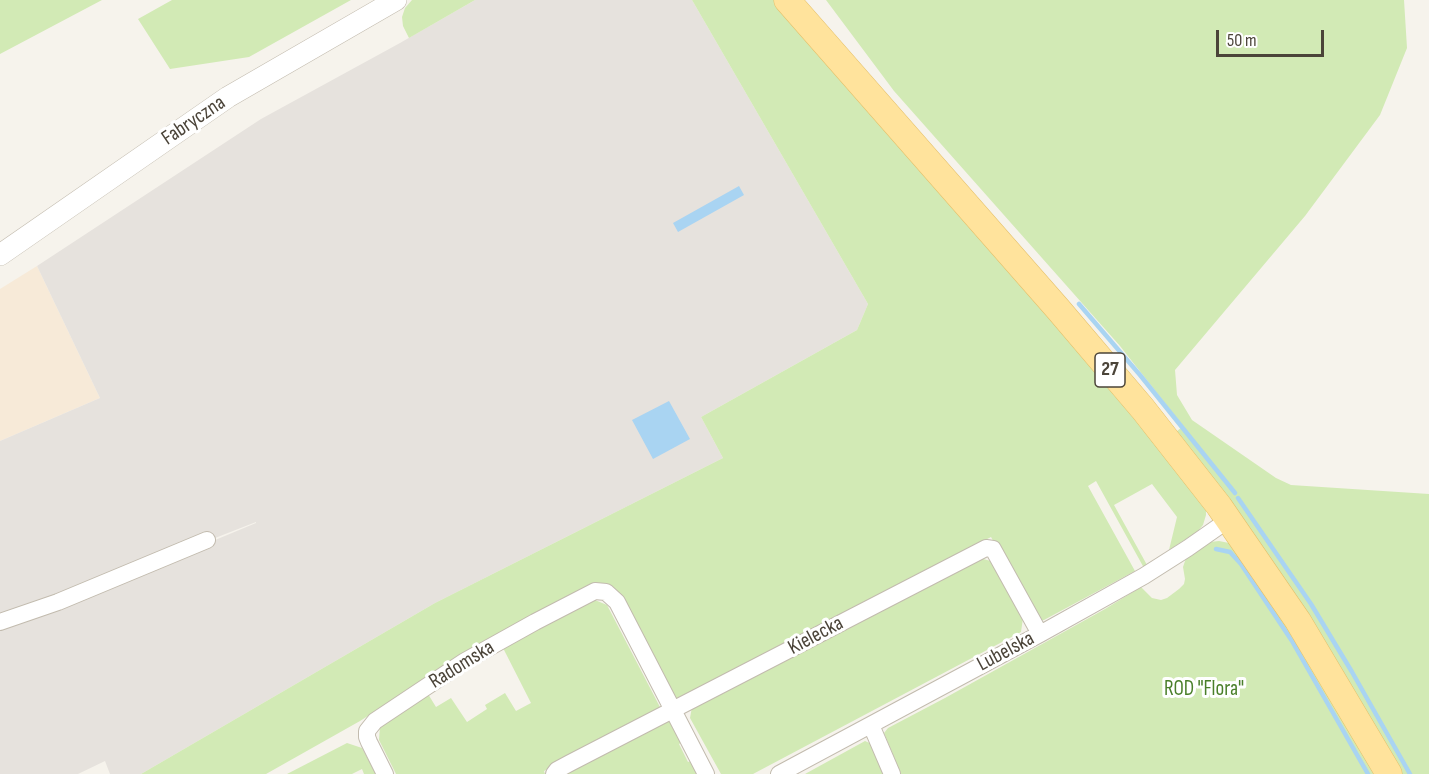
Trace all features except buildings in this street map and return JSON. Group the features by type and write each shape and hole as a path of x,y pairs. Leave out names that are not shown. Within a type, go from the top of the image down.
{"main road":[{"name":"27","path":"787,0 1050,300 1143,409 1219,506 1298,621 1389,774"}],"street":[{"name":"Fabryczna","path":"0,255 228,97 396,0"},
{"name":"Lubelska","path":"779,774 1144,576 1228,520"},
{"path":"0,622 58,602 207,540"},
{"name":"Kielecka","path":"554,774 570,763 986,548 993,549 1040,634"},
{"name":"Radomska","path":"385,774 367,737 367,731 375,721 465,661 535,621 595,591 606,592 617,602 673,710"},
{"path":"673,710 706,774"},
{"path":"871,724 892,774"}],"shaded area":[{"path":"475,0 692,0 868,304 857,330 701,417 723,458 435,603 141,774 110,774 105,761 78,774 0,774 0,441 100,398 37,266 261,119","holes":["256,523 47,610 164,558"]},
{"path":"37,266 100,398 0,441 0,289"}],"green space":[{"path":"0,0 102,0 0,54"},
{"path":"172,0 351,0 249,57 170,69 138,19"},
{"path":"412,0 475,0 409,38 403,26 402,17 405,8"},
{"path":"692,0 776,0 1134,410 1206,506 1203,525 1197,532 1169,550 1177,517 1152,484 1114,505 1147,565 1144,568 1096,481 1088,486 1135,571 1044,620 1037,621 991,537 673,703 608,590 466,653 360,721 266,774 141,774 435,603 723,458 701,417 857,330 868,304"},
{"path":"826,0 1404,0 1407,48 1380,115 1305,216 1175,370 1177,395 1192,420 1276,478 1291,485 1429,494 1429,774 1402,774 1321,636 1176,432 1183,426 1120,346 894,91"},
{"name":"ROD \"Flora\"","path":"1210,542 1229,543 1235,548 1291,628 1377,774 901,774 884,733 888,728 1141,587 1152,598 1161,600 1167,598 1184,584 1183,567 1186,558"},
{"path":"979,558 991,561 1023,618 1021,632 753,774 721,774 690,718 692,707"},
{"path":"590,598 607,605 661,709 544,771 545,774 396,774 379,740 380,726 428,694 436,707 451,698 467,722 487,709 485,705 505,693 516,711 531,703 502,646"},
{"path":"665,720 670,721 684,741 679,744 688,762 693,760 700,774 561,774"},
{"path":"865,741 872,744 884,774 805,774"},
{"path":"347,743 362,748 376,774 364,774 362,769 352,774 287,774"}],"water":[{"path":"739,186 744,195 678,232 673,223"},
{"path":"669,401 690,439 653,459 632,420"}],"waterway":[{"path":"1079,304 1140,375 1235,493"},
{"path":"1238,498 1311,604 1410,774"},
{"path":"1216,549 1230,552 1241,564 1292,641 1368,774"}]}
